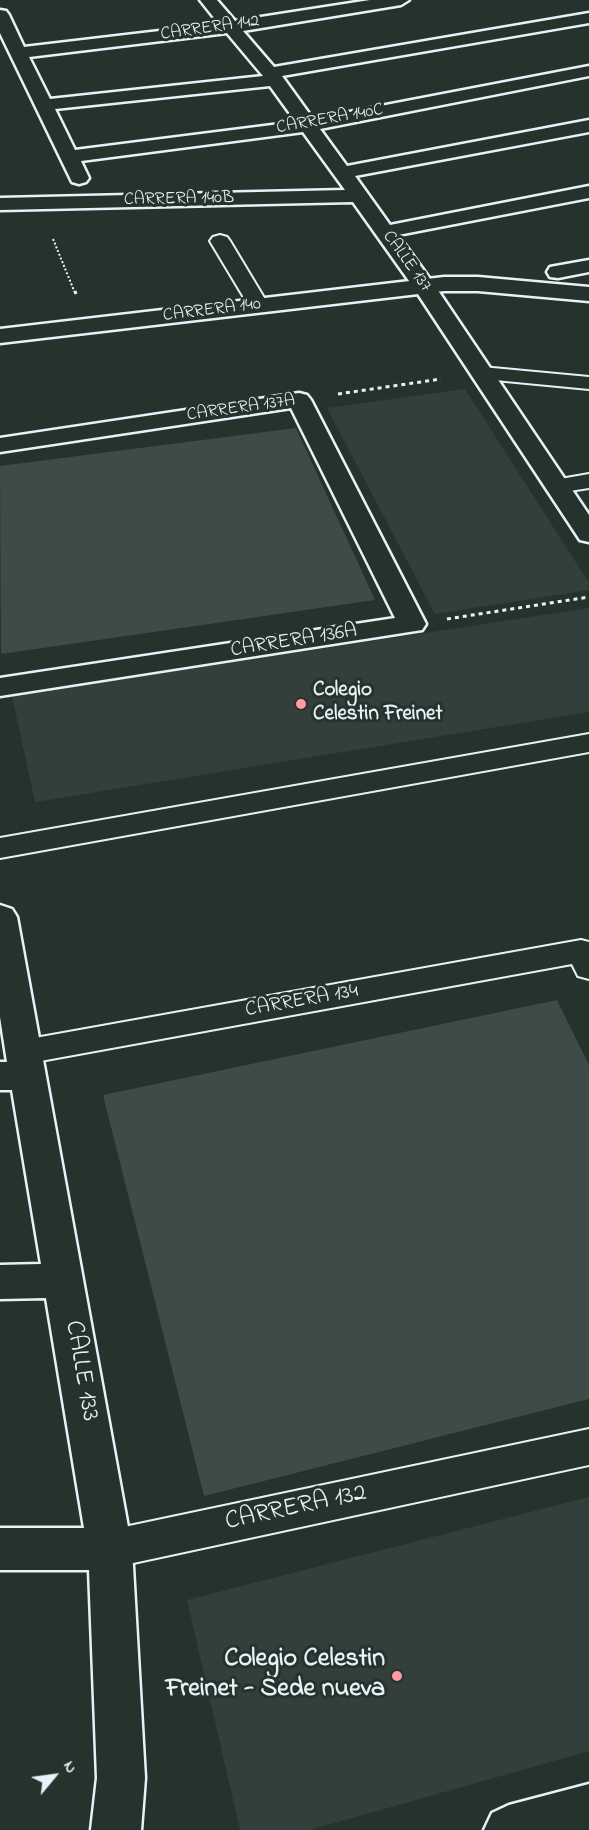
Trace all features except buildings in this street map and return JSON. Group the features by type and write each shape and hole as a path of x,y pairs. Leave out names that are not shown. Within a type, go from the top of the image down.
{"street":[{"path":"0,2 9,0"},
{"name":"CALLE 137","path":"208,0 233,27 272,77 424,286 589,534"},
{"name":"CARRERA 142","path":"18,53 233,27 401,0"},
{"path":"0,15 90,202"},
{"path":"43,105 272,77 589,18"},
{"name":"CARRERA 140C","path":"69,157 308,126 589,72"},
{"path":"342,174 589,126"},
{"path":"384,232 589,192"},
{"name":"CARRERA 140B","path":"0,204 358,196"},
{"path":"558,272 589,266"},
{"name":"CARRERA 140","path":"0,336 424,286 478,284 589,294"},
{"path":"299,400 412,624"},
{"name":"CARRERA 137A","path":"0,444 299,400"},
{"name":"CARRERA 136A","path":"0,687 412,624"},
{"name":"CALLE 133","path":"0,916 17,1068 64,1280 110,1549 121,1778 116,1830"},
{"path":"0,1282 64,1280"},
{"name":"CARRERA 132","path":"0,1549 110,1549"},
{"path":"509,1830 589,1808"}],"lane":[{"path":"220,241 259,306"},
{"path":"482,373 589,383"},
{"path":"557,486 589,482"},
{"path":"0,848 589,743"},
{"name":"CARRERA 134","path":"17,1068 585,960"},
{"name":"CARRERA 132","path":"110,1549 589,1447"}],"path":[{"path":"53,239 89,326"},
{"name":"CARRERA 137A","path":"299,400 482,373"},
{"path":"412,624 589,597"}],"shaded area":[{"path":"465,389 589,583 589,590 435,614 327,408"},
{"path":"296,428 375,600 1,654 0,466"},
{"name":"Colegio Celestin Freinet","path":"589,608 589,712 35,802 12,696"},
{"path":"557,1000 589,1065 589,1399 204,1496 103,1095"},
{"name":"Colegio Celestin Freinet - Sede nueva","path":"589,1497 589,1751 310,1830 240,1830 187,1600"}],"place":[{"name":"Colegio Celestin Freinet","path":"301,704"},
{"name":"Colegio Celestin Freinet - Sede nueva","path":"397,1676"}]}
